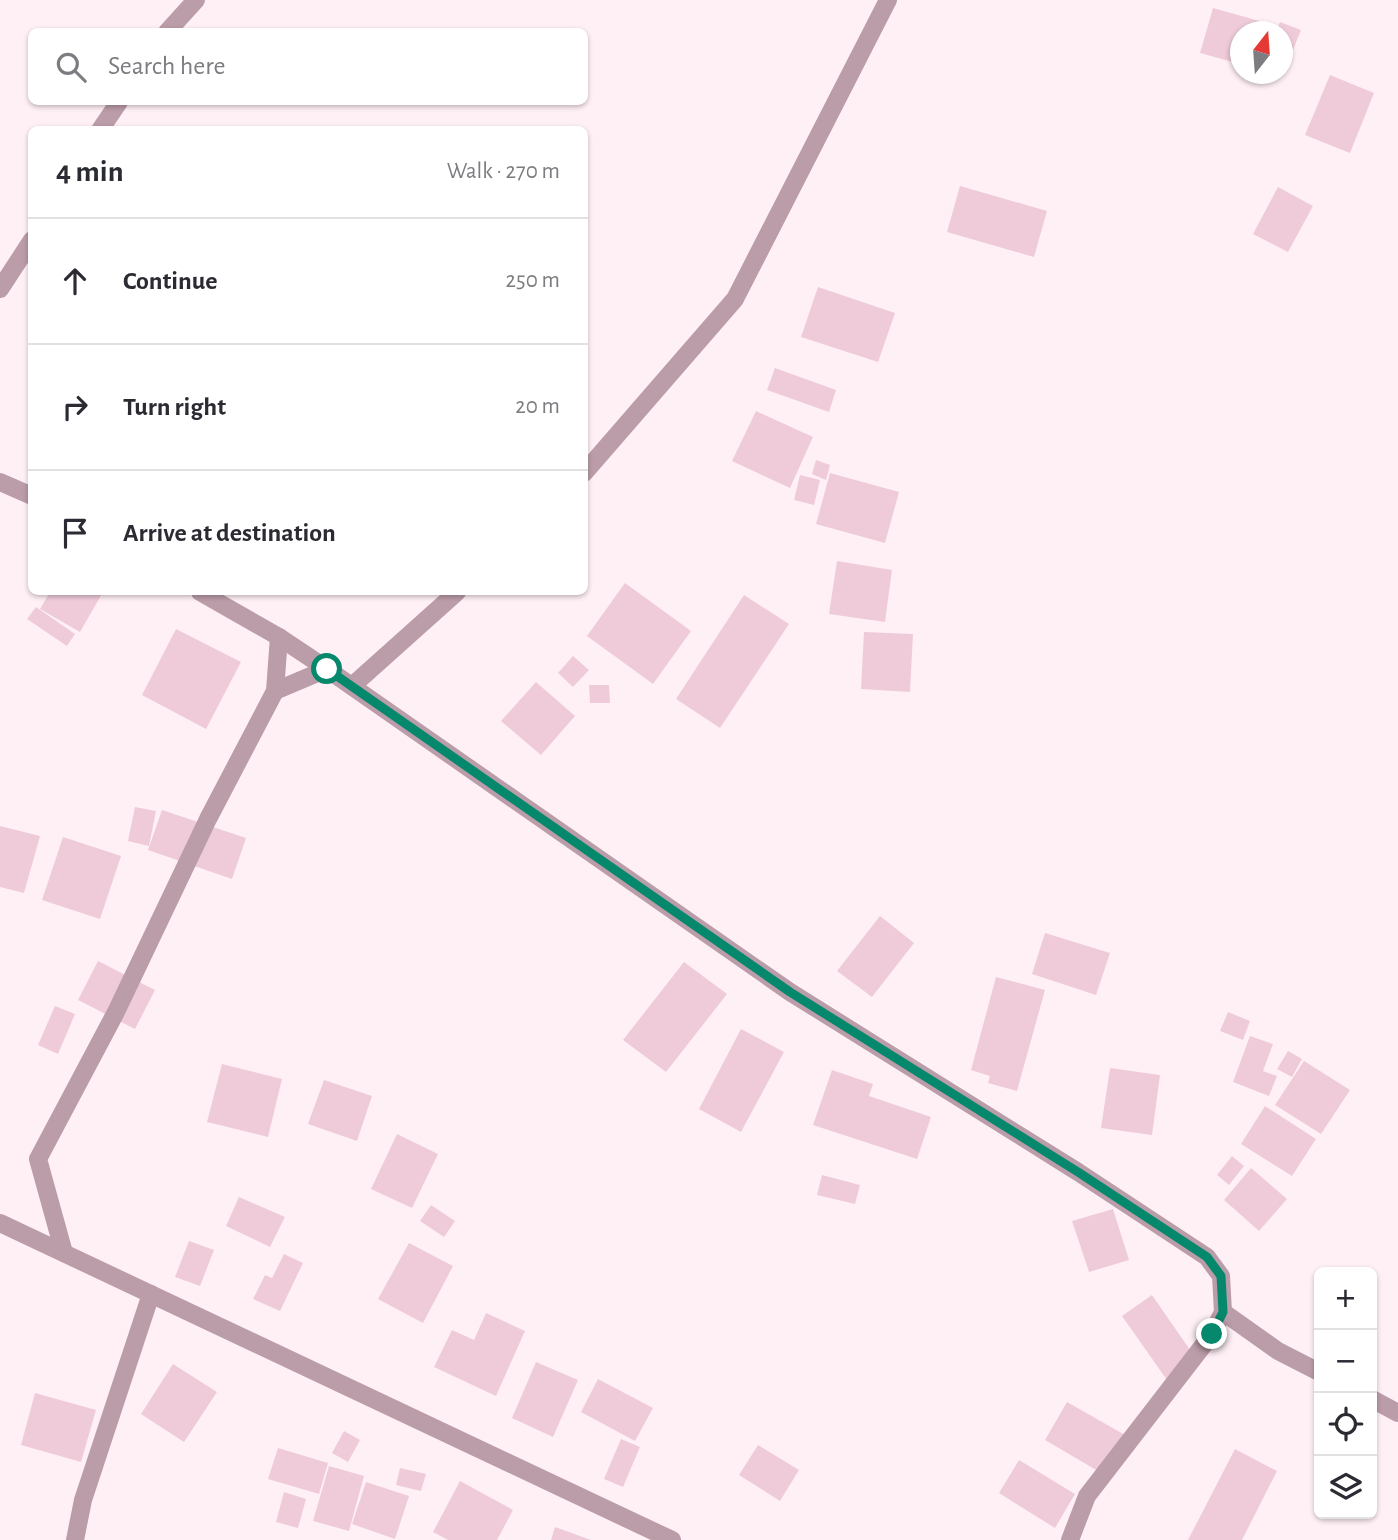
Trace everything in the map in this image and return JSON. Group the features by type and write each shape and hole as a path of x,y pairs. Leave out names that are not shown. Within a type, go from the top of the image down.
{"street":[{"path":"171,28 196,0"},
{"path":"588,468 735,299 888,0"},
{"path":"103,126 117,105"},
{"path":"0,289 28,246"},
{"path":"0,482 28,494"},
{"path":"205,595 279,637 327,669 790,992 1078,1172 1207,1257 1221,1276 1223,1312 1212,1334 1087,1496 1070,1540"},
{"path":"352,686 454,595"},
{"path":"64,1253 38,1159 116,1012 208,818 275,691 279,637"},
{"path":"275,691 327,669"},
{"path":"0,1223 672,1540"},
{"path":"75,1540 83,1500 151,1294"},
{"path":"1223,1312 1278,1350 1314,1369"},
{"path":"1377,1402 1398,1413"}],"building":[{"path":"1213,8 1259,21 1230,21 1230,61 1200,53"},
{"path":"1293,27 1301,30 1293,50"},
{"path":"1330,75 1374,93 1350,153 1305,135"},
{"path":"960,186 1047,211 1034,257 947,232"},
{"path":"1278,187 1313,206 1288,252 1253,234"},
{"path":"818,287 895,313 878,362 801,337"},
{"path":"775,368 836,390 829,412 767,390"},
{"path":"756,411 813,437 790,488 732,461"},
{"path":"816,460 830,465 826,480 812,474"},
{"path":"830,473 899,492 885,543 816,524"},
{"path":"800,475 820,480 814,505 794,500"},
{"path":"837,561 892,570 885,622 829,614"},
{"path":"625,583 691,631 653,684 587,636"},
{"path":"48,595 101,595 80,632 40,609"},
{"path":"744,595 789,624 720,728 676,699"},
{"path":"36,607 75,634 67,646 27,619"},
{"path":"176,629 241,662 206,729 142,695"},
{"path":"864,632 913,634 910,692 861,689"},
{"path":"573,656 589,670 573,687 558,673"},
{"path":"536,682 575,716 541,755 501,721"},
{"path":"589,685 609,685 610,703 590,703"},
{"path":"135,807 156,811 149,846 128,841"},
{"path":"162,810 246,838 232,879 148,850"},
{"path":"0,826 40,836 24,893 0,887"},
{"path":"63,837 121,856 100,919 42,900"},
{"path":"880,916 914,943 872,997 837,971"},
{"path":"1045,933 1110,953 1096,995 1032,974"},
{"path":"98,961 155,990 135,1029 78,1000"},
{"path":"684,962 727,994 666,1072 623,1040"},
{"path":"996,977 1045,990 1017,1091 988,1083 990,1076 971,1070"},
{"path":"55,1006 75,1014 58,1054 38,1045"},
{"path":"1228,1012 1250,1021 1243,1040 1220,1031"},
{"path":"741,1029 784,1052 741,1132 699,1109"},
{"path":"1250,1036 1273,1044 1263,1071 1277,1076 1269,1096 1233,1082"},
{"path":"1288,1051 1302,1059 1292,1077 1277,1069"},
{"path":"1304,1061 1350,1090 1321,1134 1275,1105"},
{"path":"222,1064 282,1079 268,1137 207,1122"},
{"path":"1110,1068 1160,1075 1152,1135 1101,1128"},
{"path":"832,1070 873,1084 869,1096 931,1117 917,1159 813,1125"},
{"path":"324,1080 372,1096 357,1141 308,1124"},
{"path":"1265,1106 1316,1139 1292,1176 1241,1144"},
{"path":"397,1134 438,1154 412,1208 371,1189"},
{"path":"1232,1156 1244,1166 1229,1185 1217,1175"},
{"path":"1251,1168 1287,1199 1259,1231 1224,1200"},
{"path":"822,1175 860,1185 855,1204 817,1195"},
{"path":"239,1197 285,1217 270,1247 226,1226"},
{"path":"431,1205 455,1221 444,1237 420,1221"},
{"path":"1113,1209 1129,1260 1089,1272 1072,1221"},
{"path":"189,1241 214,1250 200,1286 175,1277"},
{"path":"409,1243 453,1266 423,1323 378,1299"},
{"path":"284,1254 303,1263 280,1311 253,1299 265,1275 272,1278"},
{"path":"1152,1295 1197,1360 1167,1380 1122,1316"},
{"path":"486,1313 525,1331 496,1396 434,1367 452,1330 474,1340"},
{"path":"536,1362 578,1380 553,1437 512,1418"},
{"path":"173,1364 217,1392 184,1442 141,1414"},
{"path":"598,1379 653,1408 635,1441 581,1412"},
{"path":"35,1393 96,1410 81,1462 21,1445"},
{"path":"1067,1402 1125,1435 1103,1474 1045,1440"},
{"path":"344,1431 360,1440 348,1462 332,1453"},
{"path":"621,1439 640,1447 623,1487 604,1479"},
{"path":"758,1445 799,1470 780,1501 739,1475"},
{"path":"278,1448 328,1463 319,1494 268,1479"},
{"path":"1235,1449 1277,1471 1242,1540 1188,1540"},
{"path":"1019,1460 1075,1494 1055,1528 999,1493"},
{"path":"329,1466 364,1476 349,1531 313,1521"},
{"path":"400,1468 426,1474 421,1491 396,1485"},
{"path":"460,1481 513,1510 497,1540 448,1540 433,1532"},
{"path":"366,1482 409,1496 395,1539 352,1524"},
{"path":"284,1492 306,1499 298,1528 276,1522"},
{"path":"555,1527 591,1540 551,1540"}],"route":[{"path":"327,669 790,992 1078,1172 1207,1257 1221,1276 1223,1312 1212,1334"}]}
